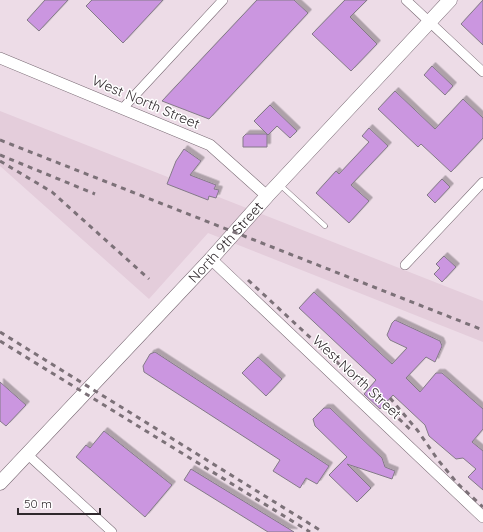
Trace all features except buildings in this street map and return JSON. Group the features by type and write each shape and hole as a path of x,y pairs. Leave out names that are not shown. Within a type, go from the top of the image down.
{"main road":[{"name":"North 9th Street","path":"0,483 211,259 266,196 450,0"}],"street":[{"path":"123,108 223,0"},
{"path":"406,0 483,72"},
{"name":"West North Street","path":"0,58 210,145 266,196"},
{"path":"405,265 483,182"},
{"name":"West North Street","path":"211,259 483,517"},
{"path":"27,454 112,532"}],"lane":[{"path":"278,183 325,226"}],"shaded area":[{"path":"0,111 483,301 483,342 208,233 149,299 0,166"}],"railway":[{"path":"0,140 483,330"},
{"path":"0,155 95,194"},
{"path":"0,161 52,192 149,279"},
{"path":"248,280 367,390"},
{"path":"0,332 323,532"},
{"path":"0,341 310,532"},
{"path":"390,398 418,431 438,460 458,484 483,507"},
{"path":"384,405 412,431"}]}
